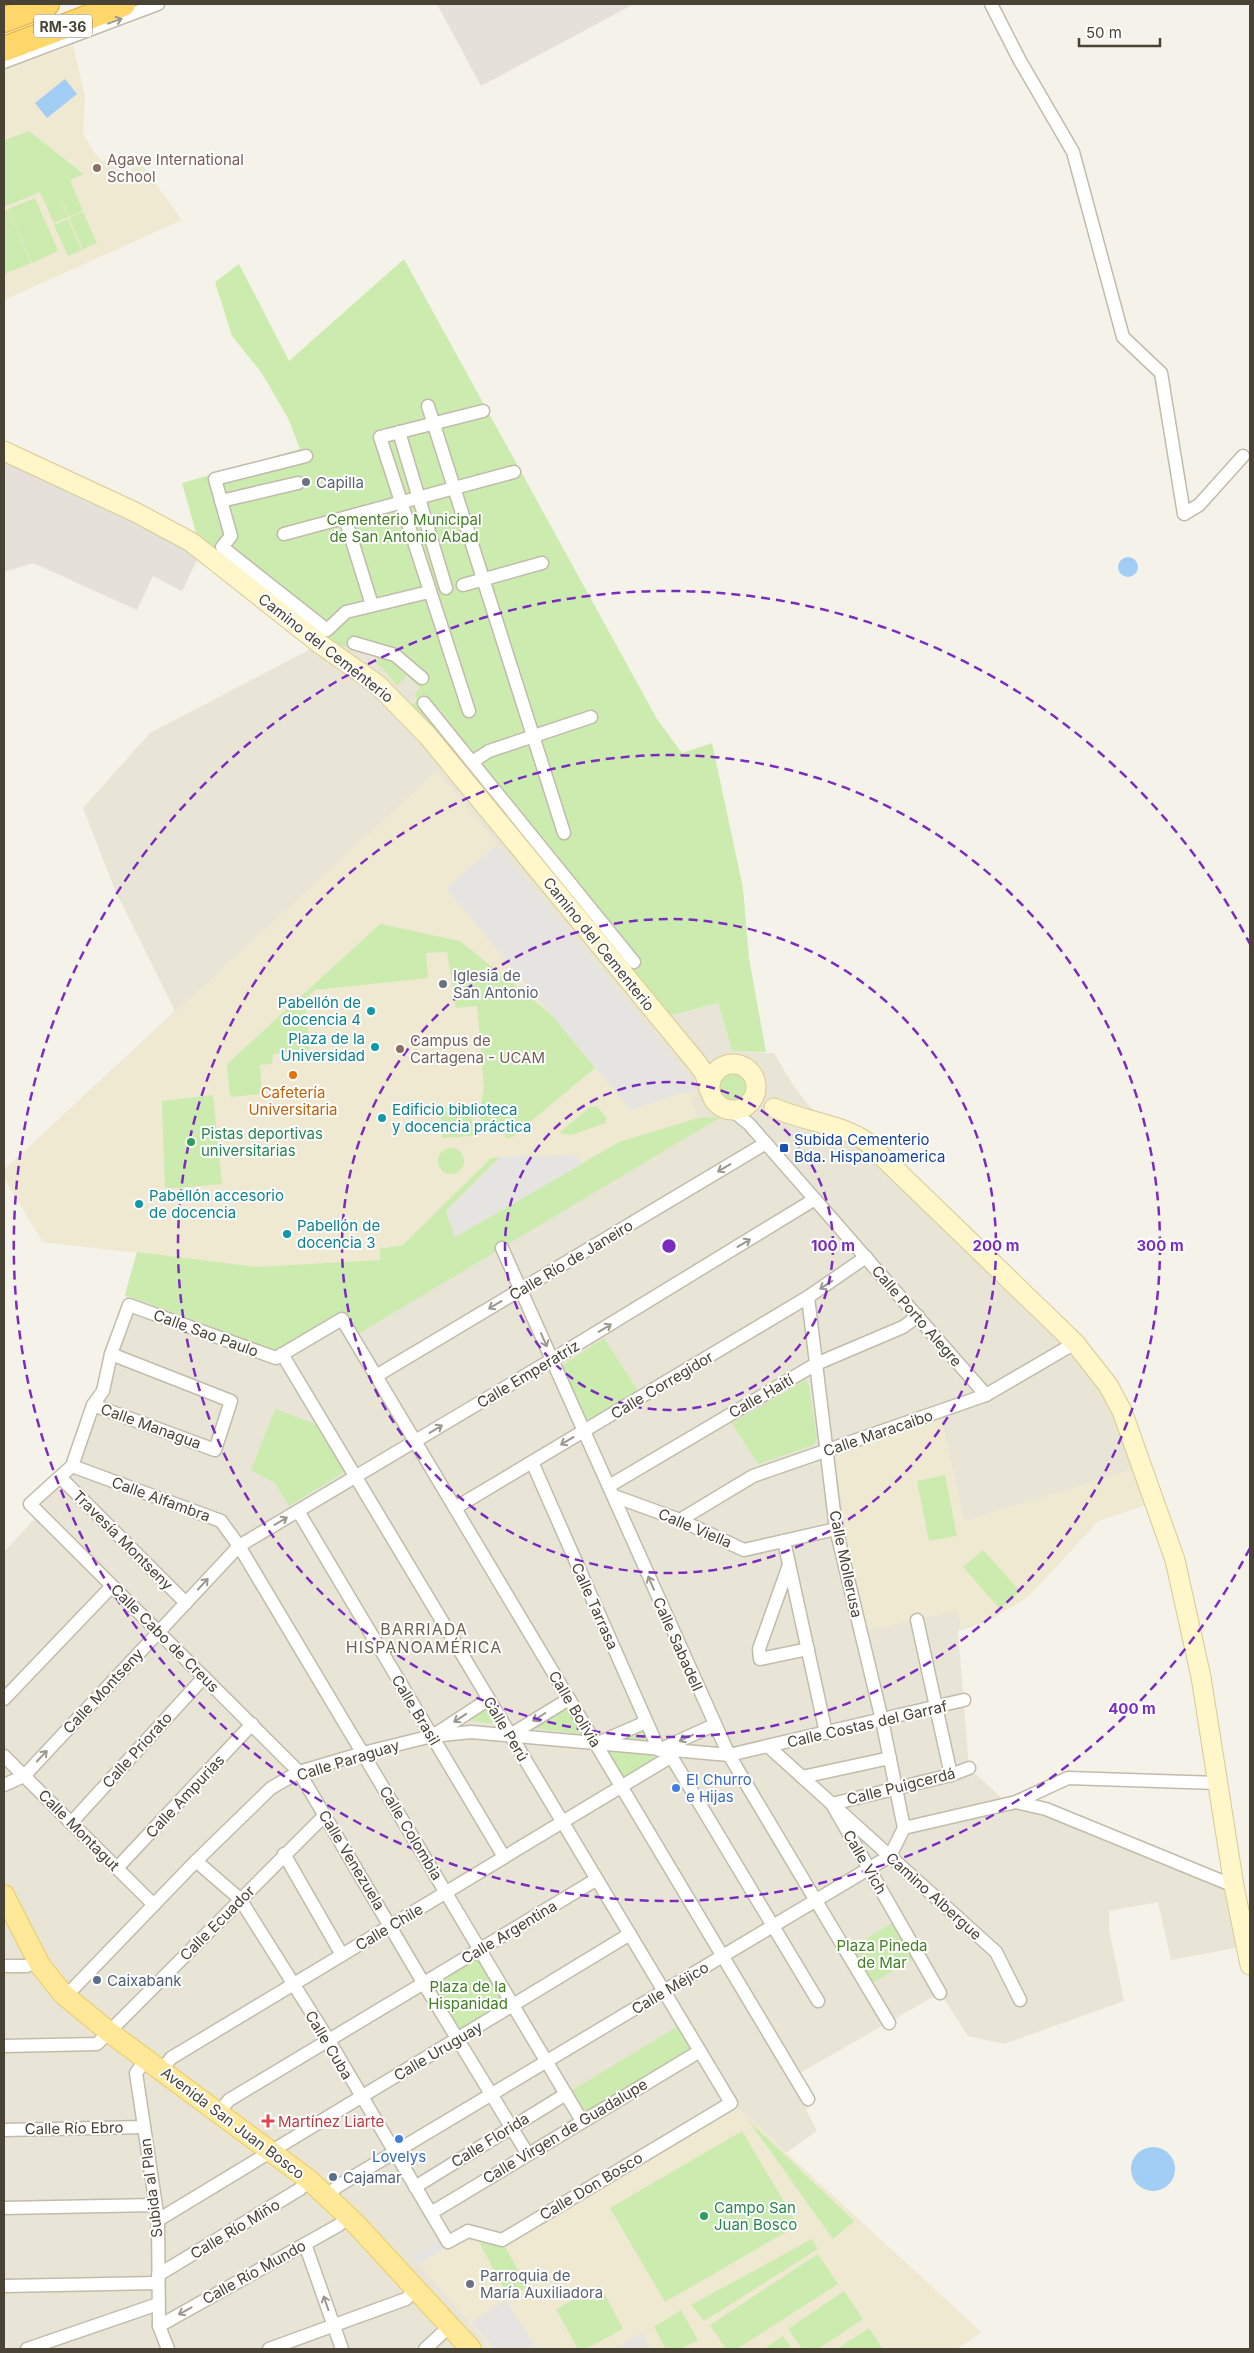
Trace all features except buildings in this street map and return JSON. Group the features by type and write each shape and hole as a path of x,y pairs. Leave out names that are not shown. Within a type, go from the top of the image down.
{"highway":[{"name":"RM-36","path":"4,20 47,4"},
{"name":"RM-36","path":"4,49 123,4"}],"main road":[{"name":"Camino del Cementerio","path":"4,451 171,530 209,555 320,644 378,685 427,735 697,1063 708,1079 709,1089"},
{"name":"Calle Porto Alegre","path":"697,1063 708,1070 734,1064 745,1067 754,1077 747,1107 717,1104 709,1089"},
{"path":"709,1089 711,1077 720,1067"},
{"path":"747,1107 761,1103 800,1118 844,1128 867,1142 1075,1343 1108,1386 1122,1411 1175,1560 1201,1677 1234,1886 1250,1965"},
{"name":"Avenida San Juan Bosco","path":"4,1895 38,1960 54,1984 66,1996 109,2032 220,2112 308,2179 348,2216 471,2349"}],"street":[{"path":"4,62 158,4"},
{"path":"991,4 1019,59 1073,152 1123,336 1160,373 1184,514 1199,505 1243,456"},
{"path":"428,406 531,736 564,833"},
{"path":"469,711 380,437 483,411"},
{"path":"399,432 446,588"},
{"path":"306,456 215,479 231,536 222,547 327,630 346,612 429,592"},
{"path":"284,534 514,472"},
{"path":"221,501 298,483"},
{"path":"345,518 372,605"},
{"path":"463,584 542,563"},
{"path":"354,643 395,656 422,678"},
{"path":"424,703 634,962"},
{"path":"472,762 489,751 591,717"},
{"name":"Calle Porto Alegre","path":"747,1107 766,1143 986,1395"},
{"name":"Calle Río de Janeiro","path":"376,1376 766,1143"},
{"name":"Calle Emperatriz","path":"239,1546 553,1360 815,1199"},
{"name":"Calle Sabadell","path":"502,1248 585,1430 728,1755 889,2023"},
{"name":"Calle Corregidor","path":"455,1508 808,1297 866,1257"},
{"name":"Calle Mollerusa","path":"808,1297 836,1529 882,1720 904,1828"},
{"name":"Calle Sao Paulo","path":"111,1354 128,1305 276,1358 282,1354"},
{"name":"Calle Haití","path":"611,1491 816,1364 903,1327 918,1316"},
{"name":"Calle Bolivia","path":"282,1354 342,1319 808,2099"},
{"name":"Calle Maracaibo","path":"680,1520 753,1476 986,1395 1075,1343"},
{"path":"60,1477 72,1466 93,1405 103,1391 111,1354"},
{"name":"Calle Managua","path":"93,1405 215,1450 231,1401 111,1354"},
{"name":"Calle Perú","path":"282,1354 731,2102"},
{"name":"Calle Tarrasa","path":"532,1462 646,1722 818,2001"},
{"name":"Calle Alfambra","path":"72,1466 221,1521 239,1546"},
{"name":"Calle Cabo de Creus","path":"60,1477 30,1504 300,1772"},
{"name":"Travesía Montseny","path":"60,1477 186,1603"},
{"name":"Calle Viella","path":"611,1491 744,1550 836,1529"},
{"name":"Calle Brasil","path":"298,1511 504,1857"},
{"path":"784,1541 826,1734"},
{"name":"Calle Montseny","path":"4,1785 24,1776 239,1546"},
{"name":"Calle Colombia","path":"239,1546 582,2121"},
{"path":"789,1565 759,1649 760,1659 808,1649"},
{"path":"4,1699 112,1586"},
{"path":"917,1620 951,1775"},
{"name":"Calle Priorato","path":"71,1823 204,1678"},
{"path":"432,1736 489,1699"},
{"path":"510,1735 569,1699"},
{"name":"Calle Costas del Garraf","path":"769,1747 964,1700"},
{"path":"596,1744 646,1722"},
{"name":"Calle Ampurias","path":"117,1868 252,1724"},
{"name":"Calle Paraguay","path":"666,1752 714,1725"},
{"name":"Calle Paraguay","path":"66,1996 196,1861 271,1788 300,1772 432,1736 471,1732 666,1752 728,1755 769,1747"},
{"name":"Calle Vich","path":"769,1747 832,1804 940,1993"},
{"name":"Calle Chile","path":"154,2064 171,2058 621,1787 666,1752"},
{"name":"Calle Montagut","path":"4,1756 154,1905"},
{"path":"802,1777 890,1758"},
{"name":"Calle Puigcerdá","path":"832,1804 951,1775 969,1768"},
{"name":"Calle Venezuela","path":"300,1772 424,1984 527,2153"},
{"path":"890,1856 904,1828 1016,1802 1068,1778 1217,1783"},
{"path":"1016,1802 1046,1809 1234,1886"},
{"name":"Camino Albergue","path":"832,1804 996,1952 1020,2000"},
{"name":"Calle Ecuador","path":"4,2046 97,2044 284,1854 325,1815"},
{"path":"284,1854 342,1955"},
{"name":"Calle Méjico","path":"327,2196 338,2186 395,2154 890,1856"},
{"name":"Calle Cuba","path":"196,1861 240,1899 292,1985 328,2039 361,2098 448,2242"},
{"name":"Calle Argentina","path":"220,2112 229,2100 597,1879"},
{"name":"Calle Uruguay","path":"158,2220 630,1934"},
{"path":"4,1966 27,1966 38,1960"},
{"name":"Calle Virgen de Guadalupe","path":"431,2213 527,2153 700,2051"},
{"name":"Subida al Plan","path":"154,2064 136,2073 158,2220 159,2326 168,2349"},
{"name":"Calle Florida","path":"415,2187 566,2094"},
{"name":"Calle Don Bosco","path":"448,2242 468,2230 502,2240 731,2102"},
{"name":"Calle Río Ebro","path":"4,2130 144,2126"},
{"name":"Calle Río Miño","path":"158,2279 300,2189 308,2179"},
{"path":"4,2208 155,2205"},
{"name":"Calle Río Mundo","path":"159,2326 339,2225 348,2216"},
{"path":"305,2244 342,2349"},
{"path":"4,2286 158,2279"},
{"path":"269,2349 406,2299 416,2289"},
{"path":"27,2349 158,2304"},
{"path":"425,2349 450,2326"}],"shaded area":[{"path":"437,4 634,4 481,86"},
{"name":"Agave International School","path":"73,45 85,96 83,133 95,154 101,160 126,173 141,163 182,220 4,300 4,207 84,173 29,131 4,140 4,70"},
{"path":"4,451 202,550 182,591 153,576 137,610 33,563 4,572"},
{"path":"326,641 378,657 376,664 385,671 397,686 406,676 421,688 412,705 668,1016 718,1003 732,1051 774,1053 793,1085 810,1107 837,1127 1091,1361 1154,1502 1098,1521 1028,1597 988,1621 958,1631 969,1768 1007,1803 1016,1802 1234,1886 1246,1946 1171,1960 1158,1902 1109,1911 1109,1929 1124,2001 1004,2044 968,2036 940,1993 798,2074 813,2104 806,2109 817,2131 786,2153 981,2332 957,2349 4,2349 4,1552 39,1514 30,1504 72,1465 128,1305 125,1295 137,1252 43,1242 4,1178 4,1170 175,1011 115,890 83,808 150,733"},
{"name":"Campus de Cartagena - UCAM","path":"437,771 696,1086 692,1101 698,1118 619,1142 379,1281 43,1242 4,1178 4,1170"},
{"path":"497,845 696,1086 694,1093 679,1094 631,1110 446,888"},
{"path":"577,1155 582,1164 455,1237 446,1211 500,1157"},
{"path":"942,1419 964,1521 1136,1468 1146,1505 1098,1521 1028,1597 988,1621 962,1628 957,1611 867,1631 846,1533 835,1455"},
{"path":"738,2108 981,2332 957,2349 491,2349 412,2255 439,2239 445,2252 468,2238 506,2247"},
{"path":"439,2239 443,2249 419,2264 412,2255"},
{"path":"506,2300 537,2349 495,2349 471,2322"},
{"path":"642,2333 651,2349 613,2349"}],"green space":[{"path":"29,131 84,174 70,180 83,211 69,217 55,186 68,217 54,223 40,192 4,207 4,140"},
{"path":"35,198 58,251 32,263 8,209"},
{"path":"8,210 31,263 4,274 4,211"},
{"path":"83,212 97,243 83,249 69,218"},
{"path":"68,219 82,250 68,256 54,225"},
{"name":"Cementerio Municipal de San Antonio Abad","path":"404,259 657,719 682,753 712,743 743,888 749,958 766,1052 732,1051 718,1003 668,1016 412,705 416,700 415,694 420,688 407,676 397,686 385,671 376,664 378,657 326,641 197,536 182,483 300,449 288,418 261,372 232,336 215,282 239,264 289,361"},
{"path":"380,924 460,941 552,1015 595,1068 511,1138 505,1138 506,1126 487,1125 479,1117 484,1087 477,1006 456,1008 447,952 426,953 428,978 315,990 305,999 310,1051 273,1054 272,1064 260,1065 262,1094 230,1097 227,1064"},
{"path":"728,1064 738,1064 752,1074 756,1087 752,1100 746,1106 738,1110 728,1110 714,1100 710,1092 710,1082 720,1068"},
{"name":"Pistas deportivas universitarias","path":"213,1095 222,1184 165,1189 162,1101"},
{"path":"471,1106 473,1136 442,1138 440,1109"},
{"path":"596,1106 607,1118 605,1123 572,1135 559,1133 590,1107"},
{"path":"721,1117 358,1334 344,1311 276,1350 125,1295 137,1252 257,1267 380,1260 380,1249 403,1245 491,1158 500,1157 446,1211 455,1237 619,1142 698,1118"},
{"path":"451,1148 460,1152 464,1161 460,1170 451,1174 442,1170 438,1161 442,1152"},
{"path":"604,1338 638,1391 583,1426 557,1369"},
{"path":"806,1380 809,1386 817,1438 814,1445 758,1464 732,1423"},
{"path":"275,1409 318,1425 346,1471 289,1506 275,1483 251,1470"},
{"path":"945,1475 957,1536 929,1541 917,1481"},
{"path":"983,1550 1020,1591 1000,1609 963,1567"},
{"path":"566,1706 581,1734 532,1728"},
{"path":"487,1708 496,1724 466,1720 466,1719"},
{"path":"641,1729 652,1743 625,1741 624,1737"},
{"path":"610,1752 651,1755 653,1762 623,1780 608,1757"},
{"name":"Plaza Pineda de Mar","path":"892,1923 913,1959 871,1984 850,1949"},
{"name":"Plaza de la Hispanidad","path":"480,1951 513,2006 458,2039 424,1984"},
{"path":"683,2023 700,2051 582,2121 566,2094"},
{"path":"748,2120 854,2221 833,2239"},
{"name":"Campo San Juan Bosco","path":"742,2131 798,2225 665,2302 610,2208"},
{"path":"812,2239 818,2249 704,2321 691,2305"},
{"path":"479,2242 506,2248 527,2287 509,2298"},
{"path":"818,2254 838,2284 737,2349 726,2349 710,2325"},
{"path":"600,2285 623,2329 586,2349 578,2349 556,2309"},
{"path":"844,2291 863,2319 818,2349 802,2349 788,2329"},
{"path":"681,2310 698,2340 681,2349 666,2349 654,2327"},
{"path":"869,2328 883,2349 837,2349"},
{"path":"783,2336 792,2349 764,2349"}],"water":[{"path":"65,79 77,94 47,118 35,103"},
{"path":"1128,557 1135,560 1138,567 1135,574 1128,577 1121,574 1118,567 1121,560"},
{"path":"1157,2147 1169,2153 1174,2160 1174,2178 1169,2185 1162,2190 1149,2191 1141,2188 1134,2181 1131,2165 1134,2157 1141,2150"}],"place":[{"name":"Agave International School","path":"97,168"},
{"name":"Capilla","path":"306,482"},
{"name":"Iglesia de San Antonio","path":"443,984"},
{"name":"Pabellón de docencia 4","path":"371,1011"},
{"name":"Plaza de la Universidad","path":"375,1047"},
{"name":"Campus de Cartagena - UCAM","path":"400,1049"},
{"name":"Cafetería Universitaria","path":"293,1075"},
{"name":"Edificio biblioteca y docencia práctica","path":"382,1118"},
{"name":"Pistas deportivas universitarias","path":"191,1142"},
{"name":"Subida Cementerio Bda. Hispanoamerica","path":"784,1148"},
{"name":"Pabellón accesorio de docencia","path":"139,1204"},
{"name":"Pabellón de docencia 3","path":"287,1234"},
{"name":"El Churro e Hijas","path":"676,1788"},
{"name":"Caixabank","path":"97,1980"},
{"name":"Martínez Liarte","path":"268,2121"},
{"name":"Lovelys","path":"399,2139"},
{"name":"Cajamar","path":"333,2177"},
{"name":"Campo San Juan Bosco","path":"704,2216"},
{"name":"Parroquia de María Auxiliadora","path":"470,2284"}],"district":[{"name":"BARRIADA HISPANOAMÉRICA","path":"424,1638"}]}
